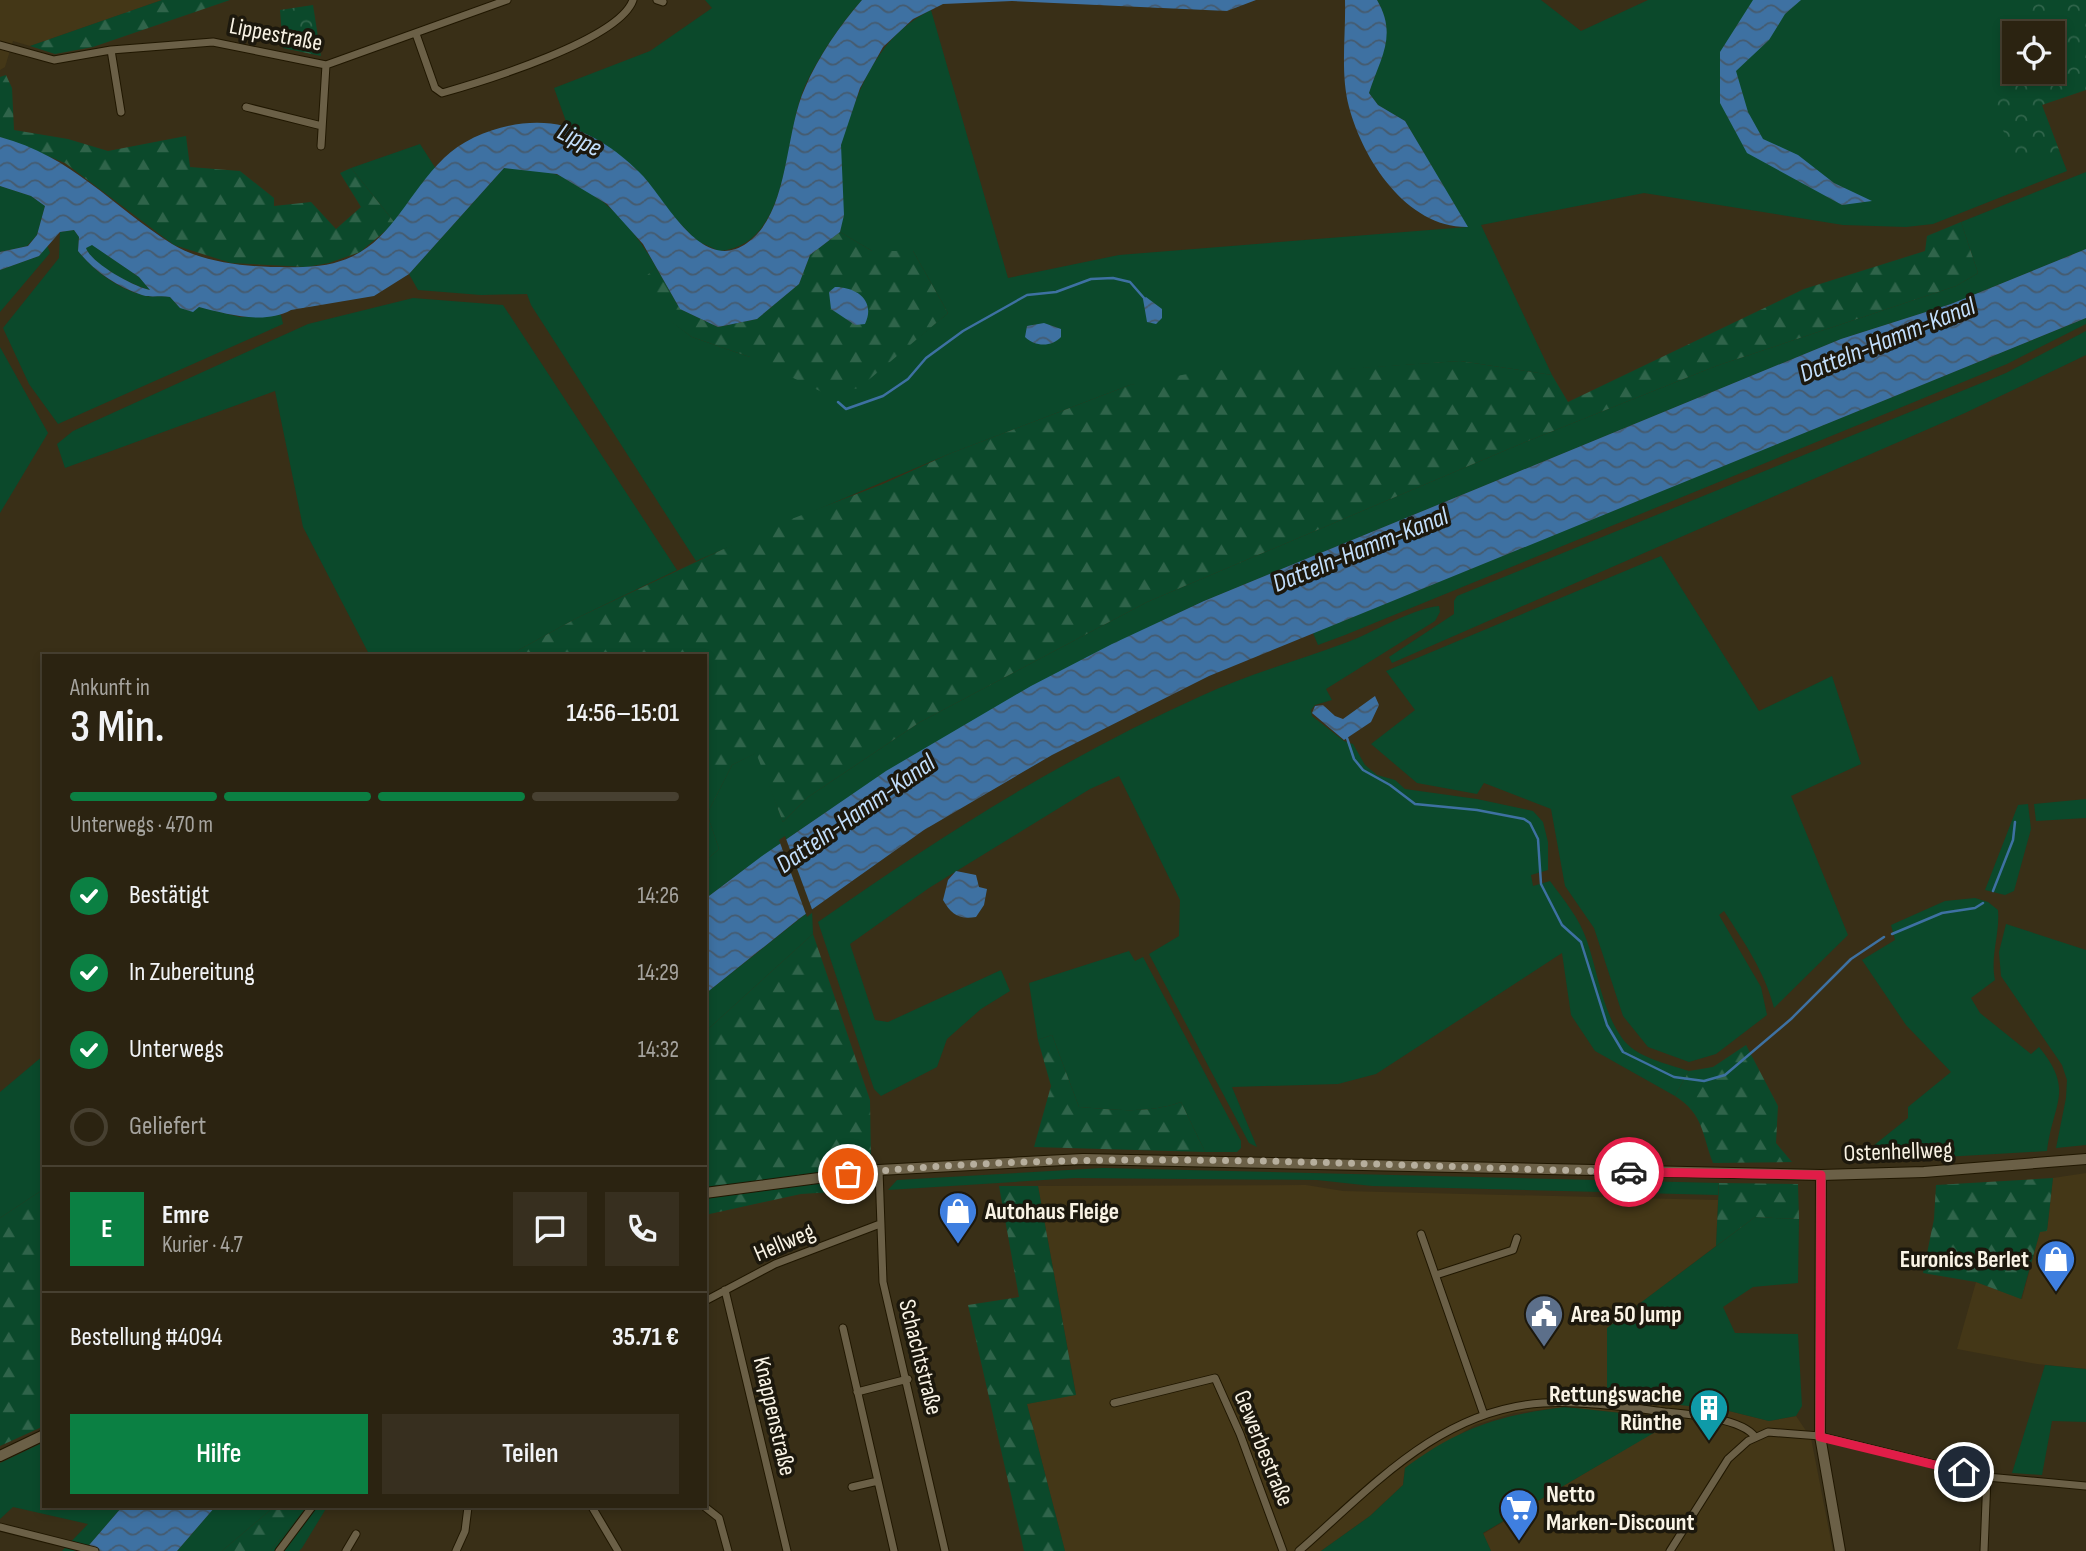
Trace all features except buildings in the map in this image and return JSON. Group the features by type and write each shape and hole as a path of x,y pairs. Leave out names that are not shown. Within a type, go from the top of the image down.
{"main road":[{"name":"Ostenhellweg","path":"707,1193 879,1171 1083,1159 1821,1175 1936,1171 2086,1159"},
{"path":"1821,1175 1820,1437 1840,1551"},
{"path":"0,1456 42,1436"}],"street":[{"name":"Lippestraße","path":"0,45 54,60 111,50 221,42 326,65 507,0"},
{"path":"416,34 435,88 442,93 591,38 621,19 633,0"},
{"path":"111,50 121,112"},
{"path":"321,146 326,65"},
{"path":"246,107 322,126"},
{"name":"Schachtstraße","path":"879,1171 883,1282 908,1379 945,1551"},
{"name":"Hellweg","path":"707,1300 775,1264 880,1224"},
{"path":"1421,1234 1484,1415"},
{"path":"1436,1275 1513,1250 1517,1238"},
{"name":"Knappenstraße","path":"725,1290 787,1551"},
{"path":"842,1328 894,1551"},
{"name":"Gewerbestraße","path":"1114,1404 1215,1378 1240,1434 1283,1551"},
{"path":"858,1392 908,1379"},
{"path":"1299,1551 1416,1448 1484,1415 1513,1407 1572,1402 1716,1419 1744,1428 1755,1437"},
{"path":"1670,1551 1728,1459 1755,1437 1783,1432 1820,1437 1987,1477 2086,1486"},
{"path":"1984,1551 1987,1477"},
{"path":"852,1487 878,1481"},
{"path":"279,1551 311,1508"},
{"path":"456,1551 465,1531 468,1508"},
{"path":"593,1508 618,1551"},
{"path":"706,1508 719,1518 728,1551"},
{"path":"0,1527 95,1551"},
{"path":"346,1551 356,1534"}],"shaded area":[{"path":"0,0 162,0 30,46 13,41 5,67 0,70"},
{"path":"2086,1173 2086,1369 2037,1364 1957,1349 1976,1282 2022,1299 2040,1231 2047,1231 2053,1178"},
{"path":"1306,1185 1343,1191 1718,1200 1716,1246 1608,1328 1729,1411 1769,1421 1796,1416 1811,1438 1833,1551 1491,1551 1483,1534 1657,1430 1658,1417 1565,1407 1514,1413 1475,1425 1405,1468 1403,1485 1370,1516 1321,1551 1065,1551 1027,1404 1076,1394 1038,1186"}],"green space":[{"path":"162,0 230,0 93,47 55,54 30,46"},
{"path":"705,0 862,0 829,43 803,91 772,211 759,231 742,244 719,251 697,241 604,145 568,127 554,88 650,51 712,8"},
{"path":"1377,0 1541,0 1581,31 1648,0 2086,0 2065,49 2065,21 2002,21 2002,84 2050,84 2041,104 2067,171 1933,224 1906,227 1843,225 1644,193 1481,225 1552,375 1460,361 1130,385 949,454 696,561 531,305 527,294 481,295 418,290 409,274 504,168 546,172 574,182 588,191 627,225 656,267 644,279 671,321 692,337 750,357 903,350 948,313 913,251 872,251 840,232 843,210 840,157 844,134 857,98 880,53 902,29 931,10 1008,278 1119,255 1467,227 1405,121 1378,105 1369,93 1385,46 1386,24"},
{"path":"2020,0 2086,0 2086,90 2042,105 2059,150 2018,164 1991,103 2002,74 2002,84 2065,84 2065,21 2016,21"},
{"path":"313,5 321,56 283,48 280,10"},
{"path":"6,75 12,88 14,130 68,139 108,151 186,136 190,167 240,171 274,198 274,206 311,202 336,229 361,207 340,173 351,168 395,223 360,252 329,263 306,267 231,263 174,245 65,163 0,137 0,77"},
{"path":"420,144 436,169 395,223 351,168"},
{"path":"2086,172 2086,249 1951,304 1841,339 1204,601 1138,632 1009,700 885,774 764,855 707,898 707,859 719,849 707,814 732,765 757,752 783,822 808,797 920,722 1147,602 1518,445 1716,366 1956,286 1978,273 1961,222"},
{"path":"0,186 31,196 45,206 37,235 27,246 0,252"},
{"path":"1961,222 1978,273 1956,286 1716,366 1518,445 1147,602 920,722 808,797 783,822 756,753 732,765 707,814 707,654 512,654 577,618 768,528 883,484 949,454 1130,385 1208,370 1342,369 1460,361 1552,375 1568,402 1804,289 1925,251 1927,236"},
{"path":"74,230 79,237 78,251 99,272 124,288 145,296 170,297 180,308 199,307 240,317 281,315 283,324 58,424 29,384 3,328 59,258 60,232"},
{"path":"840,232 872,251 913,251 948,313 859,388 826,394 750,357 692,337 670,321 643,279 656,267 680,309 718,327 757,319 799,284 810,255"},
{"path":"91,244 139,277 150,290 124,279 96,261 86,248"},
{"path":"47,245 50,253 0,312 0,270 39,256"},
{"path":"413,298 503,305 677,570 577,618 512,654 369,654 303,527 275,391 65,468 57,444 73,431 308,324"},
{"path":"2086,318 2086,324 2007,364 1345,635 1318,645 1313,633"},
{"path":"2086,331 2086,355 1965,413 1392,663 1389,657 1454,614 1454,601 1457,596 2006,373"},
{"path":"0,347 48,433 0,513"},
{"path":"1661,556 1759,711 1832,676 1861,764 1791,796 1848,935 1774,1008 1759,970 1724,911 1719,915 1761,987 1767,1015 1716,1054 1689,1062 1648,1047 1623,1016 1594,928 1565,886 1551,809 1484,783 1477,794 1417,783 1371,744 1415,710 1386,671"},
{"path":"1439,606 1440,612 1435,621 1326,689 1332,700 1315,705 1311,710 1312,716 1344,741 1353,744 1365,765 1377,775 1395,780 1405,789 1477,799 1533,811 1543,822 1548,842 1548,870 1531,875 1533,886 1550,881 1576,917 1587,941 1610,1016 1622,1038 1643,1055 1689,1071 1675,1096 1595,1051 1571,1015 1562,953 1376,1074 1338,1084 1232,1087 1257,1147 1249,1143 1149,954 1179,936 1180,900 1119,776 1090,789 929,888 850,944 875,1020 888,1022 1001,970 1010,991 981,1009 947,1039 937,1067 881,1096 874,1089 818,922 910,859 1004,800 1150,720 1237,681 1356,639 1404,616"},
{"path":"2086,799 2086,818 2036,821 2034,804"},
{"path":"2028,804 2031,829 2014,891 2005,895 1985,890 2018,805"},
{"path":"707,814 719,849 707,859"},
{"path":"1975,898 1988,902 1998,910 1998,919 1995,980 1971,998 1980,1013 2031,1054 2039,1047 2050,1062 2059,1086 2059,1097 2047,1151 1859,1162 1858,1158 1908,1118 1908,1107 1951,1072 1906,1025 1862,960 1895,940 1891,925 1945,901"},
{"path":"812,909 813,934 707,1030 707,992"},
{"path":"2006,924 2086,950 2086,1145 2056,1148 2067,1080 2062,1065 2001,976 1999,952"},
{"path":"813,934 870,1100 871,1161 858,1161 849,1191 801,1194 707,1215 707,1030"},
{"path":"1129,951 1135,961 1143,957 1241,1141 1241,1148 1237,1152 1205,1152 1181,1102 1143,1110 1079,1107 1052,1035 1038,1040 1029,983"},
{"path":"1052,1035 1079,1107 1143,1110 1181,1102 1205,1152 1034,1147 1051,1086 1038,1040"},
{"path":"1746,1045 1778,1106 1776,1143 1792,1162 1713,1163 1697,1118 1685,1103 1675,1096 1689,1071 1713,1067"},
{"path":"42,1057 42,1190 0,1218 0,1092"},
{"path":"1103,1168 1719,1183 1718,1195 1372,1186 1317,1180 1075,1178 888,1190 897,1180"},
{"path":"2053,1178 2047,1231 2040,1232 2021,1299 1976,1282 1923,1273 1934,1219 1936,1185"},
{"path":"1719,1183 1798,1184 1799,1219 1755,1217 1716,1246"},
{"path":"999,1186 1038,1186 1076,1395 1027,1404 1065,1551 1024,1551 968,1305 1019,1297"},
{"path":"42,1190 42,1427 0,1446 0,1218"},
{"path":"1755,1217 1799,1219 1798,1283 1753,1287 1723,1307 1735,1333 1798,1334 1802,1406 1796,1416 1769,1421 1729,1411 1607,1396 1607,1328"},
{"path":"2045,1365 2086,1369 2086,1422 2052,1421 2042,1475 2012,1473"},
{"path":"1565,1407 1659,1417 1657,1431 1483,1533 1491,1551 1321,1551 1370,1516 1403,1485 1405,1468 1425,1454 1462,1433 1500,1419"},
{"path":"42,1443 42,1508 121,1508 84,1551 62,1551 88,1524 13,1507 0,1519 0,1463"},
{"path":"214,1508 273,1508 222,1551 177,1551"},
{"path":"273,1508 306,1508 270,1551 222,1551"},
{"path":"306,1508 326,1508 299,1551 270,1551"}],"water":[{"name":"Lippe","path":"862,0 1256,0 1227,11 1012,1 943,4 913,19 883,47 860,88 841,145 844,215 840,232 810,255 799,284 757,319 718,327 680,309 643,244 607,204 557,174 504,168 409,274 374,296 291,310 269,317 245,317 199,307 193,312 180,308 170,297 142,295 107,278 78,251 79,237 74,230 60,232 39,256 0,270 0,252 28,246 37,235 45,206 31,196 0,186 0,137 49,156 90,183 150,229 186,251 236,264 303,267 331,264 354,256 372,244 428,176 456,148 500,128 517,124 549,123 575,129 606,145 642,175 687,231 715,250 731,250 747,243 761,230 771,212 779,193 798,106 810,76 838,31","holes":["92,245 139,277 150,290 114,274 86,248"]},
{"path":"1345,0 1377,0 1383,13 1387,36 1369,93 1378,105 1405,121 1468,227 1446,224 1426,216 1407,203 1377,169 1365,148 1346,94"},
{"path":"1753,0 1801,0 1785,14 1769,40 1736,71 1748,112 1763,139 1798,155 1834,183 1872,201 1842,205 1747,153 1720,103 1720,52"},
{"name":"Datteln-Hamm-Kanal","path":"2086,249 2086,318 1209,676 1052,755 924,830 800,918 707,992 707,897 762,856 886,771 1031,686 1204,601 1841,339 1951,304"},
{"path":"835,287 851,290 862,297 868,309 865,324 855,325 831,309 829,292"},
{"path":"1146,297 1162,309 1162,318 1156,324 1147,322 1143,299"},
{"path":"1044,323 1061,329 1061,337 1053,343 1043,344 1034,343 1025,337 1027,326"},
{"path":"1375,696 1379,705 1371,722 1344,740 1312,713 1315,706 1323,705 1335,716 1343,719"},
{"path":"956,871 976,875 979,887 987,889 984,905 976,917 956,915 943,900 948,880"},
{"path":"121,1508 214,1508 177,1551 84,1551"}],"pier":[{"path":"785,836 813,912 807,917 779,840"}],"waterway":[{"path":"838,402 846,409 883,396 908,379 926,358 963,331 1027,295 1056,292 1091,279 1113,278 1130,282 1144,298"},
{"path":"1347,738 1354,759 1363,770 1390,785 1415,804 1477,810 1524,819 1530,823 1538,839 1541,884 1562,925 1581,942 1607,1025 1623,1052 1674,1077 1704,1081 1725,1075 1791,1019 1851,959 1884,937"},
{"path":"1993,891 2013,840 2015,822"},
{"path":"1892,934 1942,913 1975,908 1983,903"}],"way so far":[{"path":"848,1174 979,1163 1083,1159 1629,1172"}],"place":[{"name":"Autohaus Fleige","path":"958,1245"},
{"name":"Euronics Berlet","path":"2056,1293"},
{"name":"Area 50 Jump","path":"1544,1348"},
{"name":"Rettungswache Rünthe","path":"1709,1442"},
{"name":"Netto Marken-Discount","path":"1519,1542"}],"route":[{"path":"1629,1172 1821,1175 1818,1330 1820,1437 1964,1472"}]}
